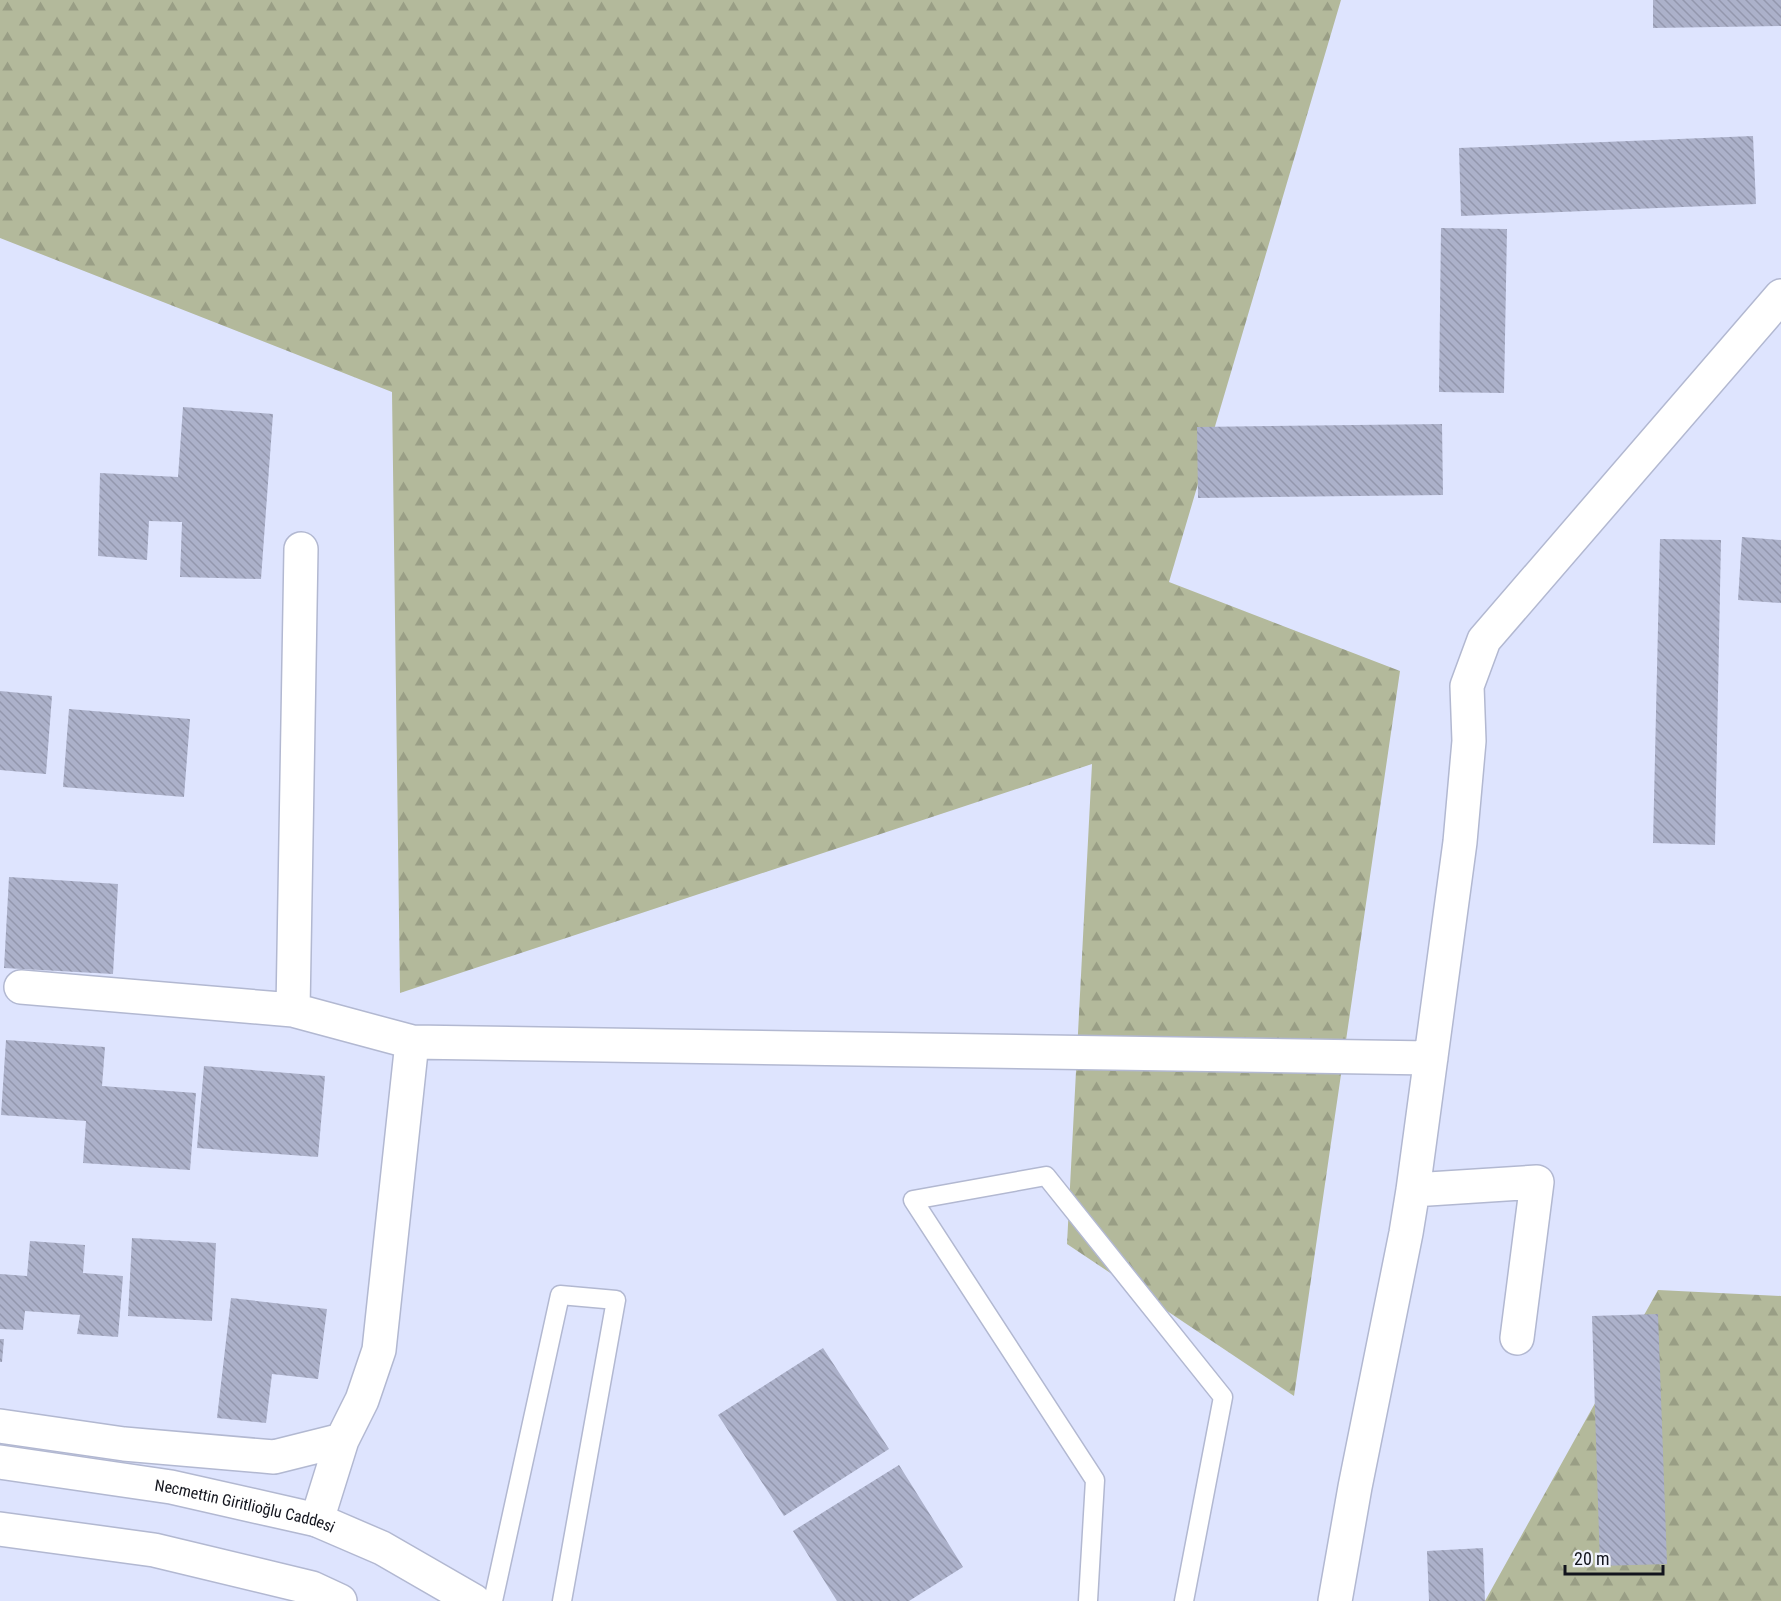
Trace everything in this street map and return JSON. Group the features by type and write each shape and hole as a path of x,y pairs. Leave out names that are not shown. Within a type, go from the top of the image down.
{"street":[{"path":"1335,1601 1413,1190 1460,842 1469,741 1467,686 1484,640 1781,296"},
{"path":"293,1010 302,549"},
{"path":"21,987 293,1010 412,1042 1431,1059"},
{"path":"317,1520 342,1440 362,1400 379,1350 412,1042"},
{"path":"1413,1190 1537,1182 1517,1338"},
{"path":"0,1426 124,1444 274,1457 342,1440"},
{"name":"Necmettin Giritlioğlu Caddesi","path":"0,1462 171,1487 317,1520 382,1548 474,1601"},
{"path":"0,1529 154,1550 312,1588 340,1601"}],"lane":[{"path":"1088,1601 1095,1480 913,1200 1046,1176 1223,1397 1184,1601"},
{"path":"493,1601 560,1295 616,1300 562,1601"}],"green space":[{"path":"0,0 1341,0 1169,582 1400,671 1294,1396 1067,1244 1092,764 400,993 392,392 0,238"},
{"path":"1658,1290 1781,1296 1781,1601 1485,1601"}],"building":[{"path":"1653,0 1781,0 1781,26 1653,28"},
{"path":"1753,136 1756,204 1461,216 1459,148"},
{"path":"1441,228 1507,229 1504,393 1439,392"},
{"path":"183,407 273,414 261,579 180,577 182,522 149,521 147,560 98,556 100,473 178,477"},
{"path":"1442,424 1443,495 1198,498 1197,427"},
{"path":"1742,537 1781,540 1781,603 1738,600"},
{"path":"1660,539 1721,540 1715,845 1653,843"},
{"path":"0,691 52,696 46,774 0,770"},
{"path":"69,709 190,719 184,797 63,787"},
{"path":"9,877 118,884 113,974 4,968"},
{"path":"6,1040 105,1047 102,1086 196,1093 190,1170 83,1163 86,1121 1,1115"},
{"path":"204,1066 325,1076 318,1157 197,1148"},
{"path":"132,1238 216,1243 212,1321 128,1316"},
{"path":"30,1241 85,1245 83,1273 123,1276 118,1337 77,1334 80,1315 25,1311 23,1330 0,1329 0,1274 27,1276"},
{"path":"231,1298 327,1309 318,1379 272,1374 266,1423 217,1418"},
{"path":"1658,1314 1667,1564 1600,1566 1592,1316"},
{"path":"0,1339 4,1339 2,1362 0,1362"},
{"path":"823,1348 889,1449 784,1516 718,1415"},
{"path":"899,1465 963,1567 909,1601 837,1601 793,1531"},
{"path":"1483,1548 1485,1601 1429,1601 1427,1551"}]}
